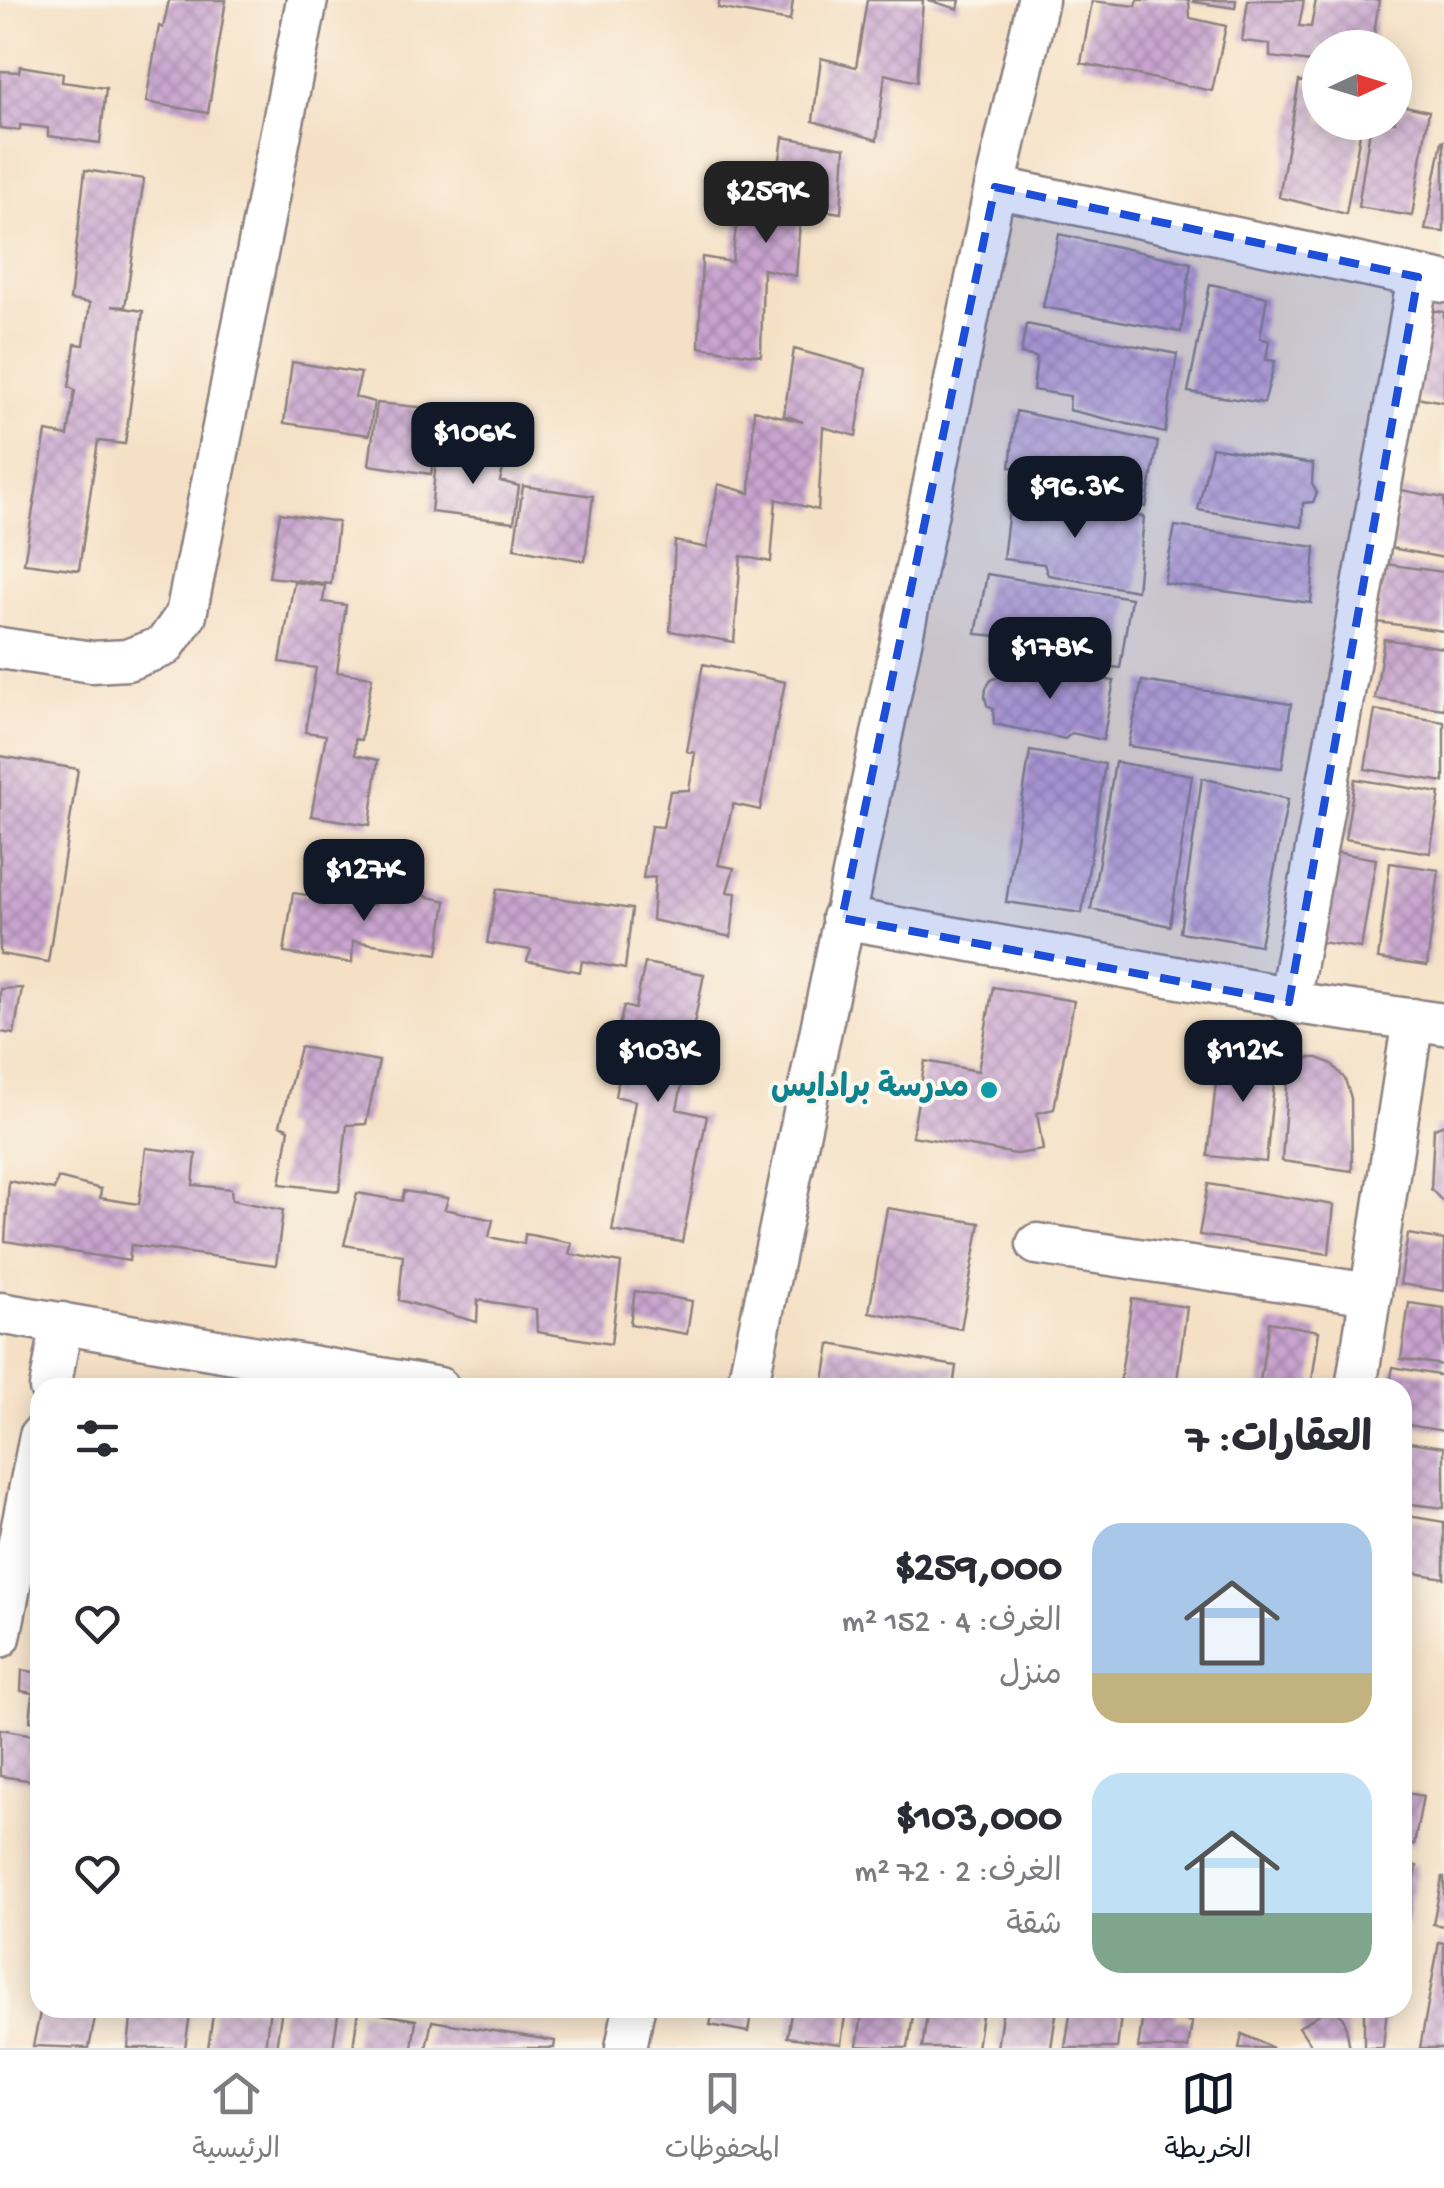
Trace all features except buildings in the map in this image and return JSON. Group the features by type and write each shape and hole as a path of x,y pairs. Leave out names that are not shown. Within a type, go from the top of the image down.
{"street":[{"path":"0,648 92,662 127,660 164,646 186,615 307,0"},
{"path":"749,1378 995,186 1038,0"},
{"path":"995,186 1431,279 1289,1002"},
{"path":"842,918 1276,995 1289,1002 1429,1021 1371,1294 1358,1378"},
{"path":"1037,1244 1371,1294"},
{"path":"0,1313 375,1378"},
{"path":"52,1378 62,1323"},
{"path":"0,1637 30,1486"},
{"path":"626,2048 632,2018"}],"highlighted area":[{"path":"995,187 1418,277 1289,1002 842,918"}],"place":[{"name":"مدرسة برادايس","path":"989,1090"}]}
